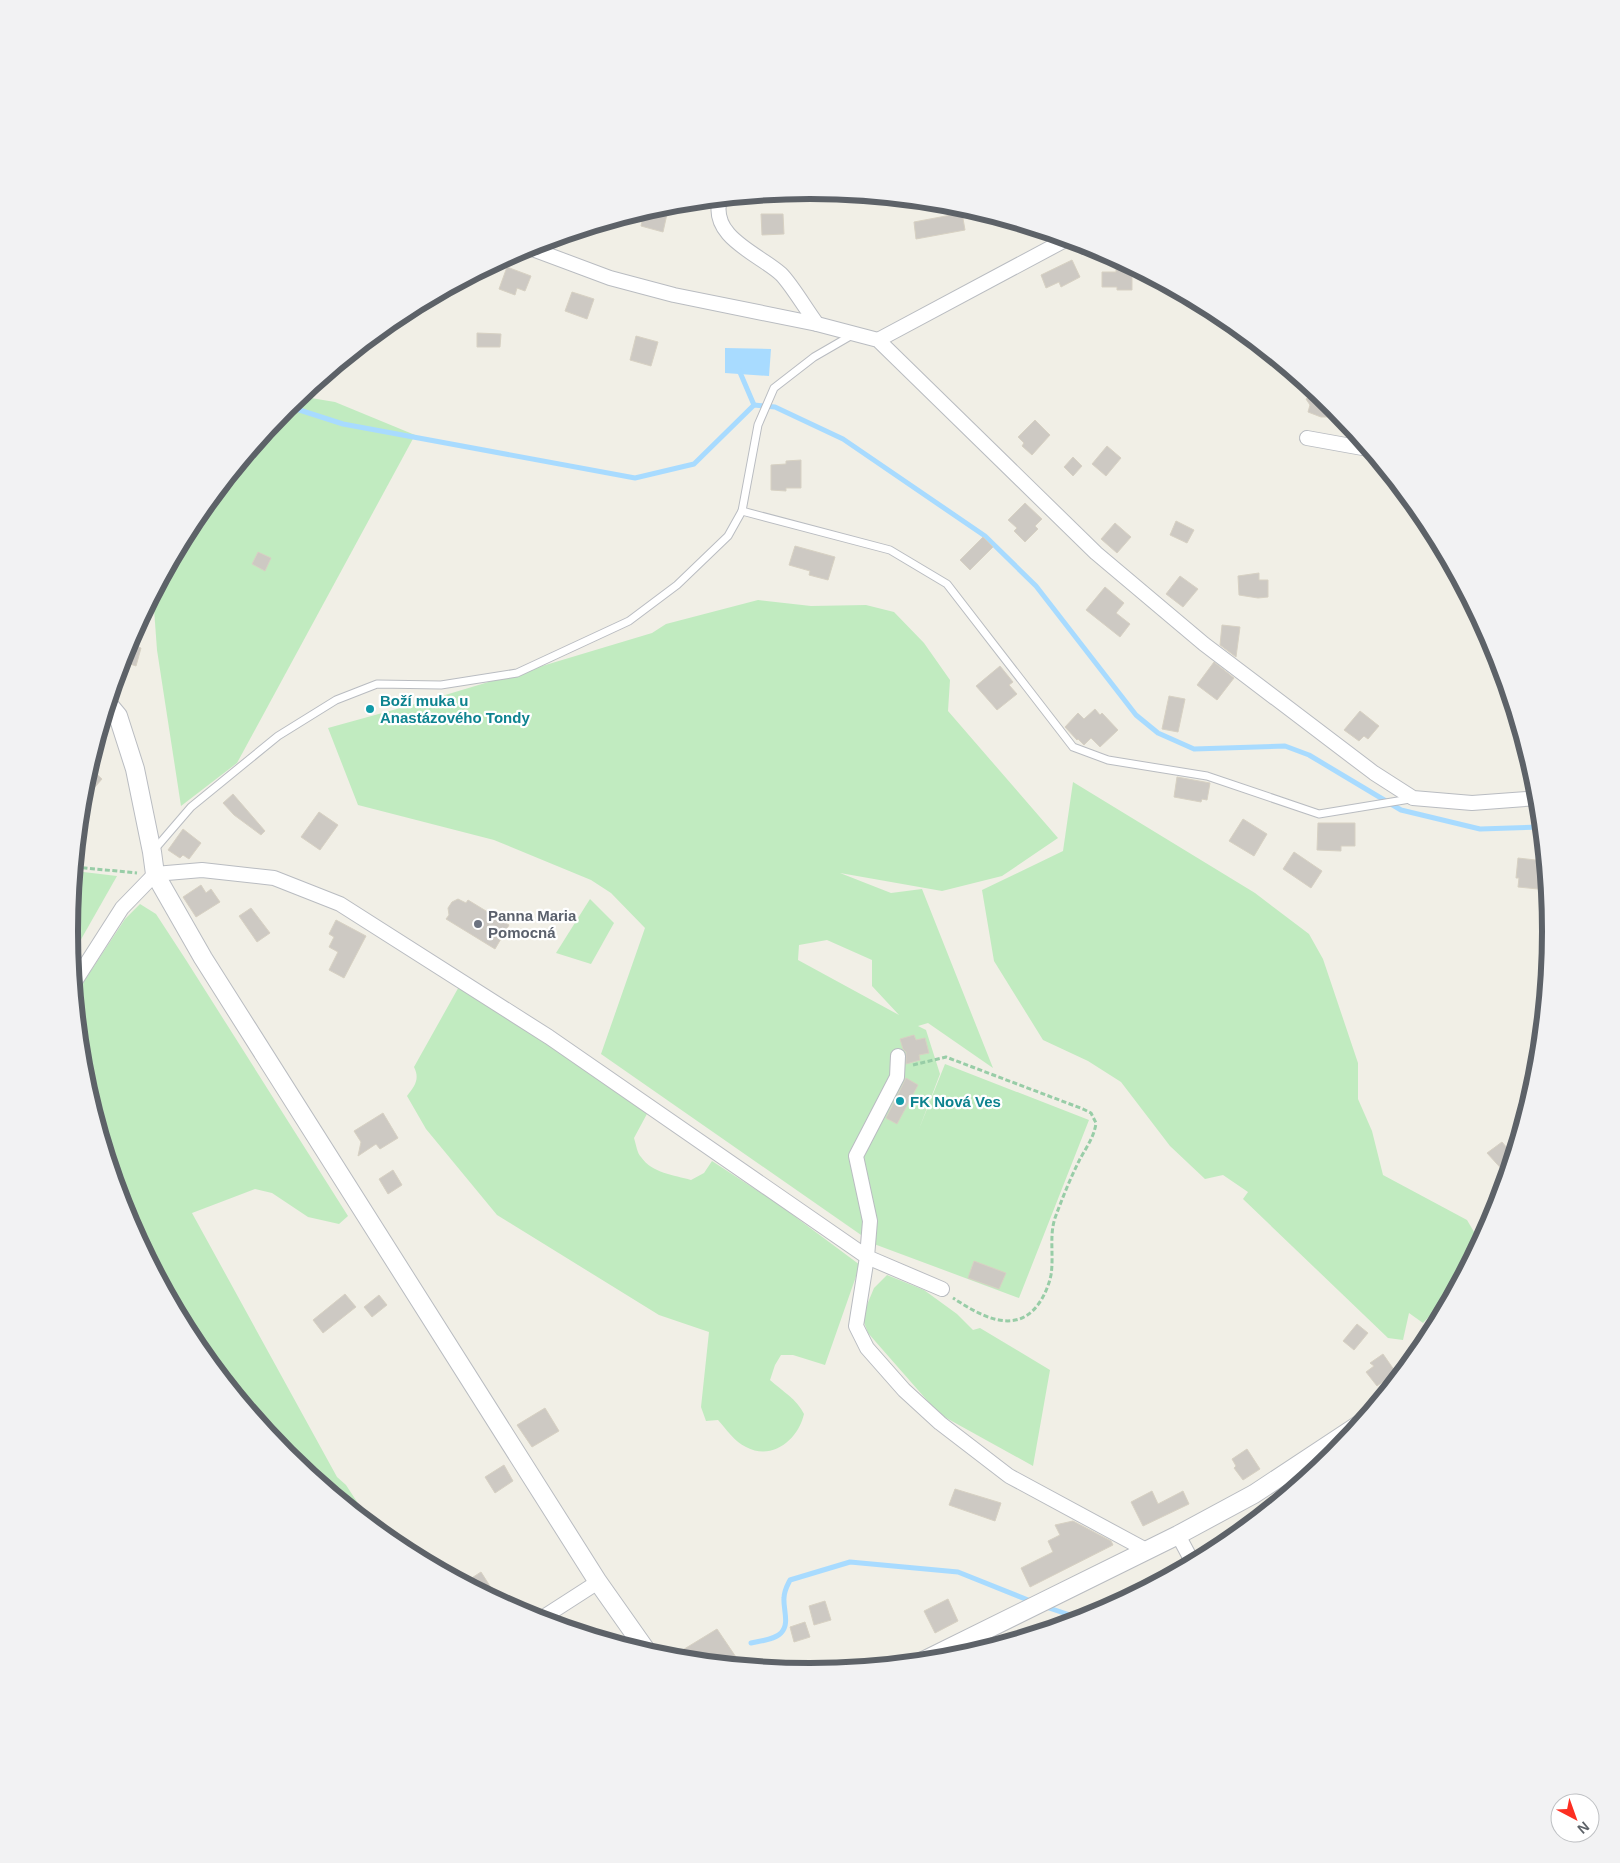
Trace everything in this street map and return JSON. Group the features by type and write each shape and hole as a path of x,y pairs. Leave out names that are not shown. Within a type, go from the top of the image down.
{"street":[{"path":"720,205 719,214 725,232 782,275 817,324"},
{"path":"878,340 1059,243"},
{"path":"539,252 610,278 674,295 817,324 878,340 1096,553 1204,644 1374,773 1413,798 1472,803 1530,799"},
{"path":"1307,438 1360,447"},
{"path":"112,709 118,716 135,769 155,874 204,958 598,1582 642,1644"},
{"path":"79,975 122,908 155,874 202,870 274,878 340,904 549,1037 867,1257 942,1289"},
{"path":"898,1062 897,1077 856,1156 870,1221 867,1257 856,1326 867,1348 904,1390 940,1423 1009,1476 1146,1550"},
{"path":"940,1652 1178,1534 1254,1494 1338,1439"},
{"path":"1178,1534 1191,1557"},
{"path":"547,1615 598,1582"}],"lane":[{"path":"152,852 198,801 278,736 336,700 377,684 441,685 517,673 629,621 670,590 728,536 742,511 758,424 774,388 814,357 854,334"},
{"path":"742,511 890,550 947,584 1073,747 1108,760 1207,776 1318,814 1413,798"}],"path":[{"path":"81,868 155,874"},
{"path":"898,1062 946,1058 1091,1113 1096,1124 1055,1219 1052,1236 1051,1275 1041,1301 1027,1316 1010,1322 977,1312 942,1289"}],"green space":[{"path":"309,398 335,402 415,435 237,763 181,806 157,650 154,606 176,565 201,525 229,486 259,449"},
{"path":"758,600 811,606 866,605 894,612 924,643 950,680 948,711 1058,838 1002,876 942,891 840,873 891,893 922,889 993,1068 928,1023 918,1026 926,1030 940,1074 919,1129 945,1064 1089,1120 1019,1298 874,1244 601,1054 645,928 611,893 591,880 494,840 358,805 328,728 652,633 666,624","holes":["827,940 872,960 872,986 899,1015 798,960 799,945"]},
{"path":"1073,782 1255,893 1309,934 1323,959 1358,1063 1358,1099 1372,1131 1383,1175 1467,1220 1476,1235 1440,1304 1423,1323 1409,1313 1403,1340 1388,1338 1243,1199 1248,1192 1223,1175 1205,1179 1170,1146 1121,1082 1088,1061 1043,1040 994,961 982,890 1063,851"},
{"path":"80,872 117,876 78,944"},
{"path":"590,899 614,923 591,964 556,953"},
{"path":"140,904 156,914 348,1216 339,1224 308,1217 272,1193 255,1189 192,1213 337,1477 346,1485 365,1513 292,1449 259,1414 229,1377 201,1338 176,1298 133,1212 116,1167 102,1121 84,1027 80,988 125,919"},
{"path":"461,983 648,1112 634,1138 640,1155 651,1167 664,1173 691,1180 704,1173 712,1161 778,1204 860,1265 825,1365 793,1355 781,1355 775,1365 770,1380 793,1400 804,1414 801,1423 790,1440 774,1450 756,1451 738,1442 718,1420 706,1421 701,1407 709,1332 659,1315 497,1215 426,1129 407,1096 417,1079 414,1067"},
{"path":"887,1275 924,1290 957,1314 973,1330 980,1328 1050,1370 1033,1466 939,1414 868,1333 862,1317 874,1288"}],"water":[{"path":"725,348 771,349 769,376 725,373"}],"building":[{"path":"667,214 663,232 641,226 643,219"},
{"path":"761,214 783,214 784,234 762,235"},
{"path":"957,214 962,215 965,230 916,239 914,222"},
{"path":"1072,260 1080,277 1061,287 1059,282 1046,288 1041,275"},
{"path":"507,267 531,276 525,291 517,288 515,295 499,289"},
{"path":"1116,268 1132,274 1132,290 1102,287 1102,272 1116,272"},
{"path":"572,292 594,299 587,319 565,311"},
{"path":"477,333 501,334 500,347 477,347"},
{"path":"636,336 658,342 651,366 630,360"},
{"path":"1310,397 1331,417 1321,417 1308,412 1310,405 1306,399"},
{"path":"1035,420 1050,435 1032,455 1022,446 1024,443 1018,437"},
{"path":"1107,446 1121,458 1106,476 1092,464"},
{"path":"1073,457 1082,466 1073,476 1064,467"},
{"path":"801,460 801,488 786,488 786,491 771,490 771,465"},
{"path":"1025,503 1042,519 1035,526 1038,529 1025,542 1014,531 1017,528 1008,520"},
{"path":"1176,521 1194,530 1187,543 1170,535"},
{"path":"1115,523 1131,537 1117,553 1101,539"},
{"path":"983,537 993,547 970,570 960,560"},
{"path":"795,546 835,557 828,580 809,575 810,571 789,565"},
{"path":"258,552 271,558 265,571 252,564"},
{"path":"1259,573 1259,580 1268,580 1268,597 1258,598 1239,595 1238,576"},
{"path":"1180,576 1198,589 1183,607 1166,594"},
{"path":"1105,587 1124,603 1116,613 1130,624 1120,637 1086,610"},
{"path":"1222,625 1240,627 1236,657 1220,645"},
{"path":"135,646 141,648 136,666 128,663"},
{"path":"1214,662 1234,678 1217,700 1197,685"},
{"path":"1000,666 1013,682 1009,685 1017,694 997,710 976,686"},
{"path":"1169,696 1185,699 1178,732 1162,729"},
{"path":"1095,709 1100,715 1102,713 1118,730 1100,747 1091,738 1084,745 1065,727 1078,713 1084,719"},
{"path":"1360,711 1379,726 1368,739 1364,736 1359,741 1344,730"},
{"path":"95,773 102,779 92,791"},
{"path":"1177,777 1210,783 1207,800 1202,799 1201,802 1174,797"},
{"path":"233,794 265,831 261,835 234,815 223,803"},
{"path":"319,812 338,825 320,850 301,837"},
{"path":"1243,819 1267,834 1254,856 1229,841"},
{"path":"1318,823 1355,823 1355,846 1341,846 1341,851 1317,850"},
{"path":"183,829 201,843 189,859 183,855 180,858 168,850"},
{"path":"1294,852 1322,871 1311,888 1283,869"},
{"path":"1518,858 1539,860 1541,880 1539,880 1538,889 1518,887 1519,878 1516,878"},
{"path":"201,885 206,893 211,889 220,902 196,917 183,897"},
{"name":"Panna Maria Pomocná","path":"458,899 466,903 468,900 509,925 495,949 446,919 449,915 448,908 452,902"},
{"path":"251,908 270,933 257,942 239,916"},
{"path":"336,920 366,936 344,978 329,970 338,952 329,947 334,937 329,934"},
{"path":"914,1035 916,1040 925,1038 929,1053 919,1055 920,1060 906,1064 906,1052 900,1039"},
{"name":"FK Nová Ves","path":"906,1078 918,1085 897,1124 886,1118"},
{"path":"383,1113 398,1138 380,1149 376,1144 358,1156 361,1142 354,1131"},
{"path":"1502,1142 1509,1150 1503,1170 1487,1153"},
{"path":"393,1170 402,1185 388,1194 379,1179"},
{"path":"974,1261 1006,1273 999,1289 968,1278"},
{"path":"345,1294 356,1307 323,1333 313,1320"},
{"path":"379,1295 387,1305 372,1317 364,1307"},
{"path":"1357,1324 1368,1333 1354,1350 1343,1341"},
{"path":"1383,1354 1395,1371 1389,1379 1388,1378 1377,1386 1366,1372 1374,1366 1370,1363"},
{"path":"545,1408 559,1431 532,1447 517,1425"},
{"path":"1247,1449 1260,1469 1243,1480 1234,1468 1236,1466 1232,1459"},
{"path":"504,1465 513,1481 495,1493 485,1477"},
{"path":"955,1489 1001,1503 995,1521 949,1505"},
{"path":"1152,1491 1158,1504 1183,1491 1189,1504 1143,1526 1131,1502"},
{"path":"1073,1521 1111,1541 1113,1545 1030,1587 1021,1568 1053,1552 1048,1541 1060,1535 1055,1525"},
{"path":"481,1572 493,1591 486,1588 470,1579"},
{"path":"948,1599 958,1621 935,1633 924,1611"},
{"path":"825,1601 831,1620 814,1625 809,1606"},
{"path":"805,1622 810,1637 794,1642 790,1627"},
{"path":"717,1629 738,1660 714,1658 681,1651"}],"waterway":[{"path":"739,370 754,405"},
{"path":"297,409 343,424 635,478 694,464 754,405 775,407 843,439 985,536 1036,586 1136,715 1158,733 1194,749 1285,746 1309,755 1401,810 1480,829 1535,827"},
{"path":"751,1643 775,1637 784,1629 786,1621 784,1595 790,1580 850,1562 958,1572 1033,1602"},
{"path":"1043,1606 1071,1615"}],"place":[{"name":"Boží muka u Anastázového Tondy","path":"370,709"},
{"name":"Panna Maria Pomocná","path":"478,924"},
{"name":"FK Nová Ves","path":"900,1101"}]}
